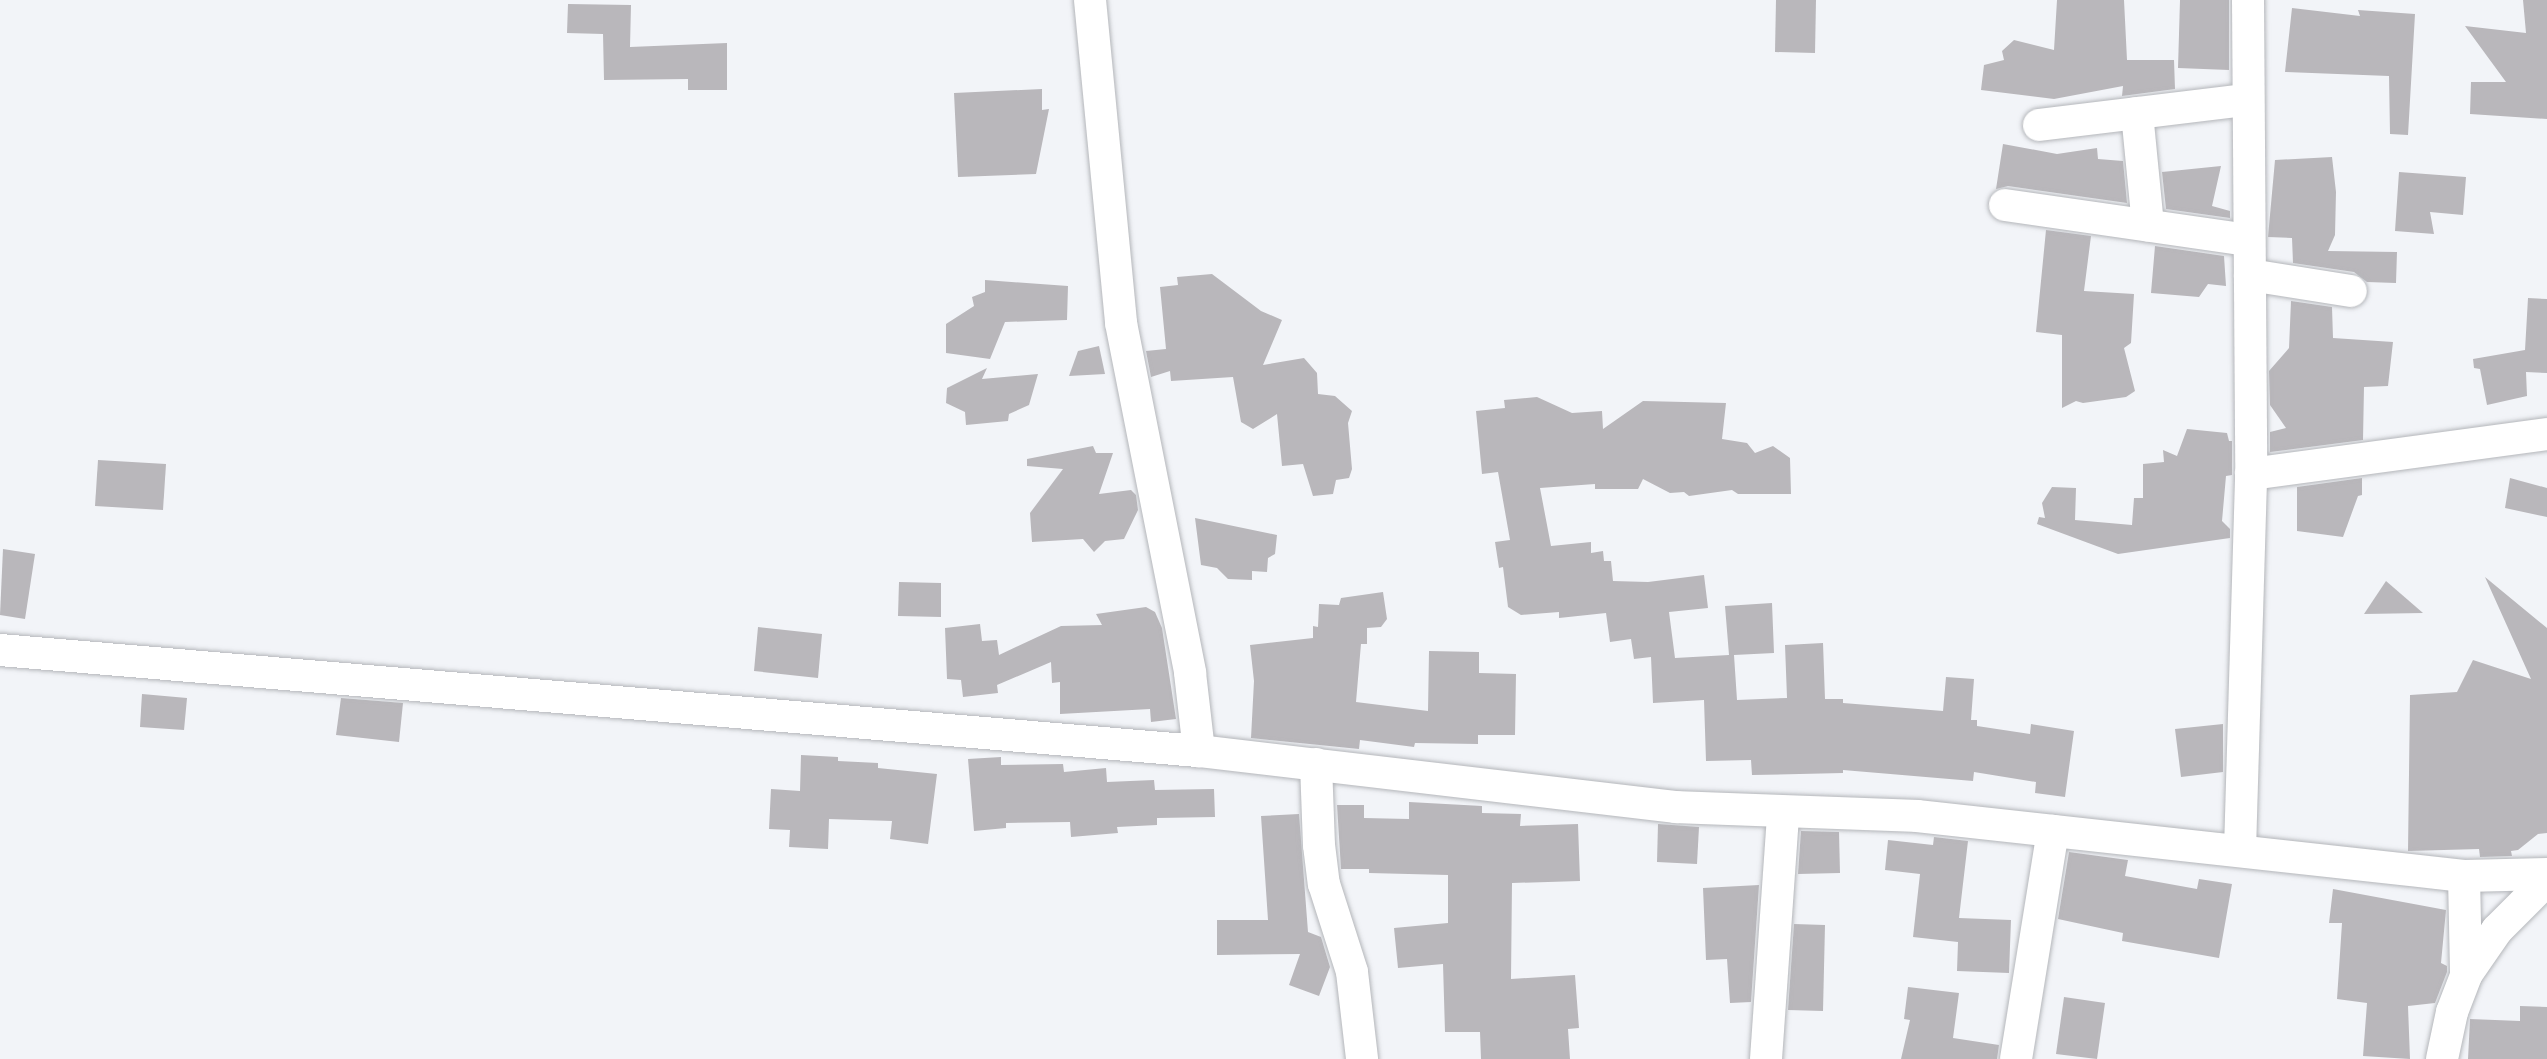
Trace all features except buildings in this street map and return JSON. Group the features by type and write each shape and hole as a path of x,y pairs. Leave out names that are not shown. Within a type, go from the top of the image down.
{"street":[{"path":"1090,0 1121,323 1190,673 1199,751"},
{"path":"2240,850 2251,474 2246,100 2248,0"},
{"path":"2039,125 2246,100"},
{"path":"2137,113 2148,225"},
{"path":"2005,205 2249,240"},
{"path":"2250,275 2351,291"},
{"path":"2251,474 2547,434"},
{"path":"0,650 1199,751 1676,807 1917,816 2464,876 2547,874"},
{"path":"1316,764 1324,884 1352,972 1362,1059"},
{"path":"1766,1059 1783,813"},
{"path":"2016,1059 2053,831"},
{"path":"2464,876 2466,975"},
{"path":"2442,1059 2452,1012 2466,975 2497,930 2547,880"}]}
